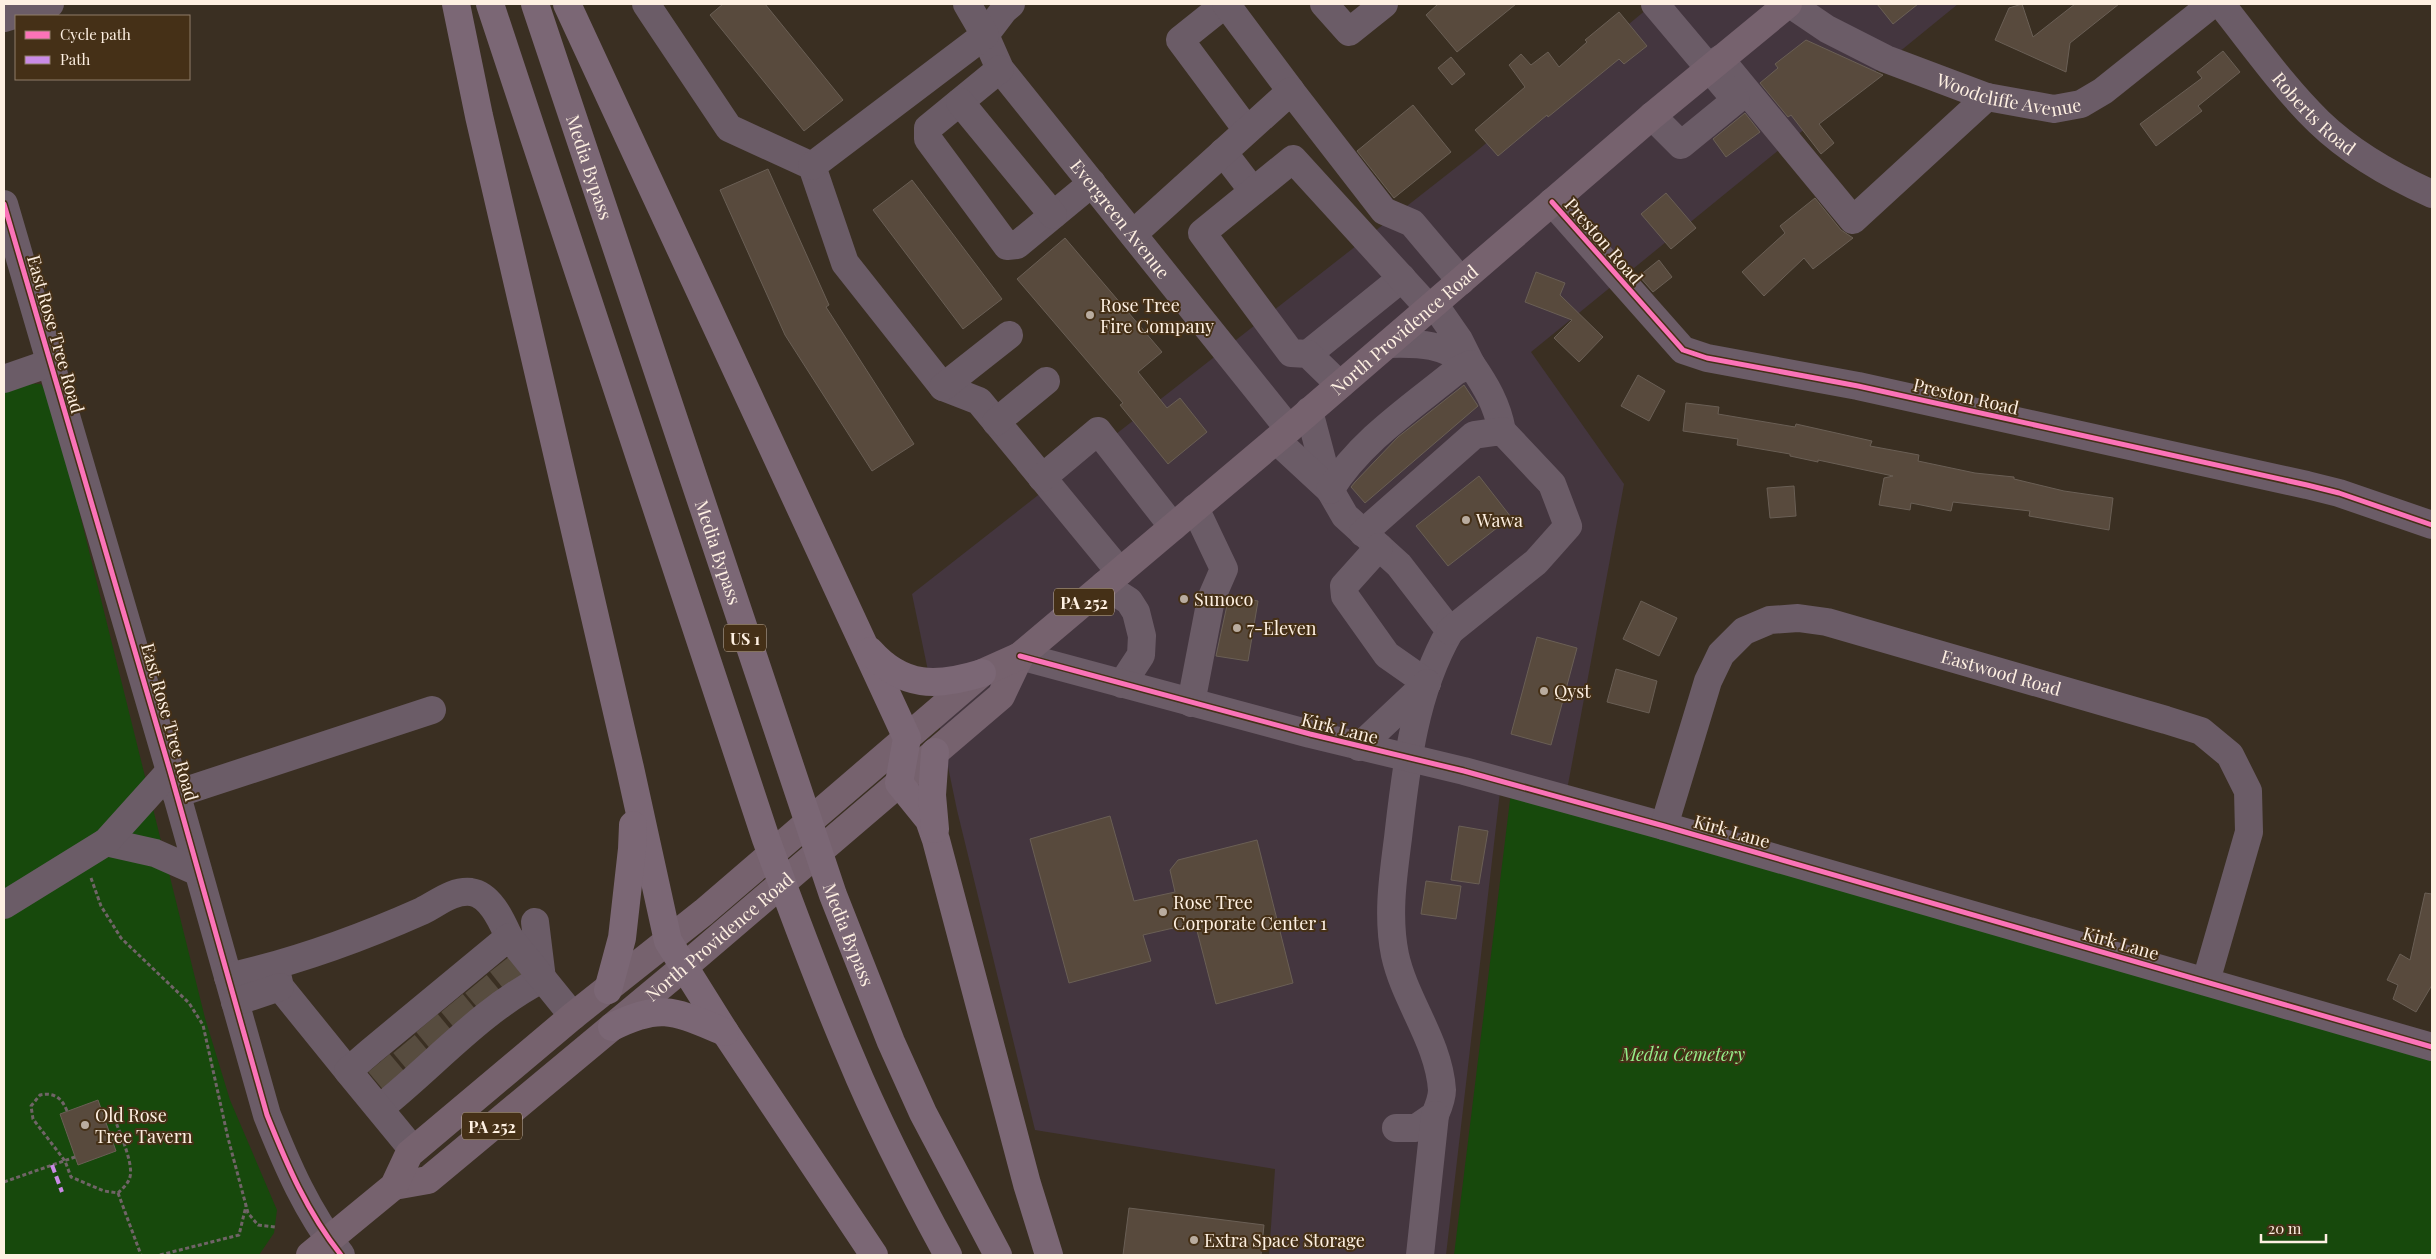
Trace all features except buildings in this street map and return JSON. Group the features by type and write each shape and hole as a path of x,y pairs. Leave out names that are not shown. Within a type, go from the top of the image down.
{"highway":[{"path":"456,4 479,116 630,768 668,941 725,1032 874,1255"},
{"name":"US 1","path":"490,4 766,839 851,1060 888,1140 948,1255"},
{"name":"Media Bypass","path":"535,4 807,825 891,1042 923,1113 998,1255"},
{"path":"567,4 907,738 899,783 929,820 936,840 1026,1184 1049,1255"},
{"path":"862,642 885,666 896,674 916,681 937,683 955,681 982,673"},
{"path":"935,752 932,794 936,840"},
{"path":"608,990 622,938 632,849 630,768"},
{"path":"612,1027 635,1016 661,1011 675,1013 725,1032"}],"main road":[{"name":"North Providence Road","path":"327,1250 394,1186 409,1154 413,1150 573,1016 608,990 733,887 982,673 1020,656 1310,411 1652,116 1789,4"},
{"name":"North Providence Road","path":"394,1186 428,1180 684,967 1001,696 1020,656"},
{"path":"877,764 899,783"}],"street":[{"path":"4,18 50,4"},
{"path":"646,4 730,128 812,166 845,263 943,386 978,401 996,422 1042,478 1129,602 1136,612 1142,636 1141,655 1122,684"},
{"name":"Evergreen Avenue","path":"967,4 985,35 1000,69 1133,234 1283,434 1330,490"},
{"path":"812,166 985,35 1004,10 1011,4"},
{"path":"1247,130 1180,40 1225,4 1384,211 1412,223 1460,281"},
{"path":"1324,4 1350,32 1384,4"},
{"path":"1655,4 1715,64 1852,220 1987,97"},
{"name":"Woodcliffe Avenue","path":"1789,4 1827,28 1886,59 1987,97 2054,109 2081,104 2103,91 2212,4"},
{"name":"Roberts Road","path":"2222,4 2288,88 2320,123 2376,164 2403,181 2432,194"},
{"path":"1652,116 1680,145 1736,100 1715,64"},
{"path":"1000,69 928,128 928,138 1007,246 1017,245 1092,183"},
{"path":"1133,234 1291,90"},
{"path":"960,102 1053,215"},
{"path":"1223,152 1254,191"},
{"path":"1340,385 1308,354 1291,353 1202,233 1293,159 1402,278 1431,306 1459,340 1498,409 1502,431 1552,484 1568,526 1536,562 1450,631 1439,650 1427,683 1407,759 1392,889 1391,921 1395,954 1403,984 1418,1014 1438,1067 1442,1092 1436,1115 1420,1255"},
{"name":"Preston Road","path":"1552,202 1683,350 1707,358 1858,386 2315,487 2382,507 2432,525"},
{"name":"East Rose Tree Road","path":"4,204 173,782 267,1115 281,1154 327,1250"},
{"path":"1308,354 1402,278"},
{"path":"943,386 1009,335"},
{"path":"1388,344 1422,343 1438,346 1471,364"},
{"path":"4,379 50,363"},
{"path":"1330,490 1344,468 1362,450 1456,371 1471,364"},
{"path":"996,422 1046,381"},
{"path":"1310,411 1330,490 1345,516 1399,565 1450,631"},
{"path":"1042,478 1098,431 1173,527"},
{"path":"1427,683 1387,655 1345,596 1344,586 1371,540 1474,435 1502,431"},
{"path":"1191,703 1211,600 1224,569 1195,508"},
{"name":"Eastwood Road","path":"1664,826 1708,681 1721,654 1744,631 1770,620 1798,618 1827,622 2184,725 2201,731 2230,755 2248,791 2248,832 2206,981"},
{"name":"Kirk Lane","path":"1020,656 1191,703 1464,772 1664,826 2432,1047"},
{"path":"1359,747 1427,683"},
{"path":"4,905 106,842 173,782 432,710"},
{"path":"106,842 154,853 198,872"},
{"path":"235,1002 278,977 433,906 454,893 473,892 486,900 500,917 514,967 573,1016"},
{"path":"380,1108 387,1072 458,1011 514,967 536,922"},
{"path":"348,1071 387,1072 458,1011 514,967"},
{"path":"228,977 278,977"},
{"path":"278,977 348,1071 413,1150"},
{"path":"1396,1128 1416,1128 1436,1115"}],"path":[{"path":"82,856 101,906 121,938 189,1003 203,1025 216,1074 228,1138 248,1213 258,1225 275,1227"},
{"path":"67,1111 64,1102 58,1097 47,1093 40,1095 31,1106 33,1119 65,1160 71,1177 104,1191 118,1193 126,1186 130,1178 131,1167 111,1109 102,1112"},
{"path":"110,1136 119,1133"},
{"path":"4,1182 75,1157"},
{"path":"118,1193 141,1255"},
{"path":"160,1255 239,1234 246,1203"}],"shaded area":[{"path":"1653,4 1958,4 1531,352 1624,484 1567,790 1500,792 1446,1255 1269,1255 1275,1169 1035,1130 957,810 912,594 1472,155"}],"green space":[{"path":"17,383 41,384 52,402 205,1018 230,1100 277,1210 274,1233 259,1255 4,1255 4,387"},
{"name":"Media Cemetery","path":"1511,792 2432,1060 2432,1255 1454,1255"}],"tunnel":[{"path":"501,963 516,982"},
{"path":"476,984 491,1002"},
{"path":"452,1003 466,1020"},
{"path":"427,1023 442,1041"},
{"path":"404,1044 419,1062"},
{"path":"379,1063 395,1082"}],"marked path":[{"path":"52,1165 62,1192"}],"cycle path":[{"path":"1552,202 1683,350 1707,358 1858,386 2307,485 2339,493 2432,525"},
{"path":"4,204 170,771 267,1115 290,1170 308,1205 341,1255"},
{"path":"1020,656 1310,734 1464,771 1664,826 2432,1047"}],"place":[{"name":"Rose Tree Fire Company","path":"1090,315"},
{"name":"Wawa","path":"1466,520"},
{"name":"Sunoco","path":"1184,599"},
{"name":"7-Eleven","path":"1237,628"},
{"name":"Qyst","path":"1544,691"},
{"name":"Rose Tree Corporate Center 1","path":"1163,912"},
{"name":"Old Rose Tree Tavern","path":"85,1125"},
{"name":"Extra Space Storage","path":"1194,1240"}]}
